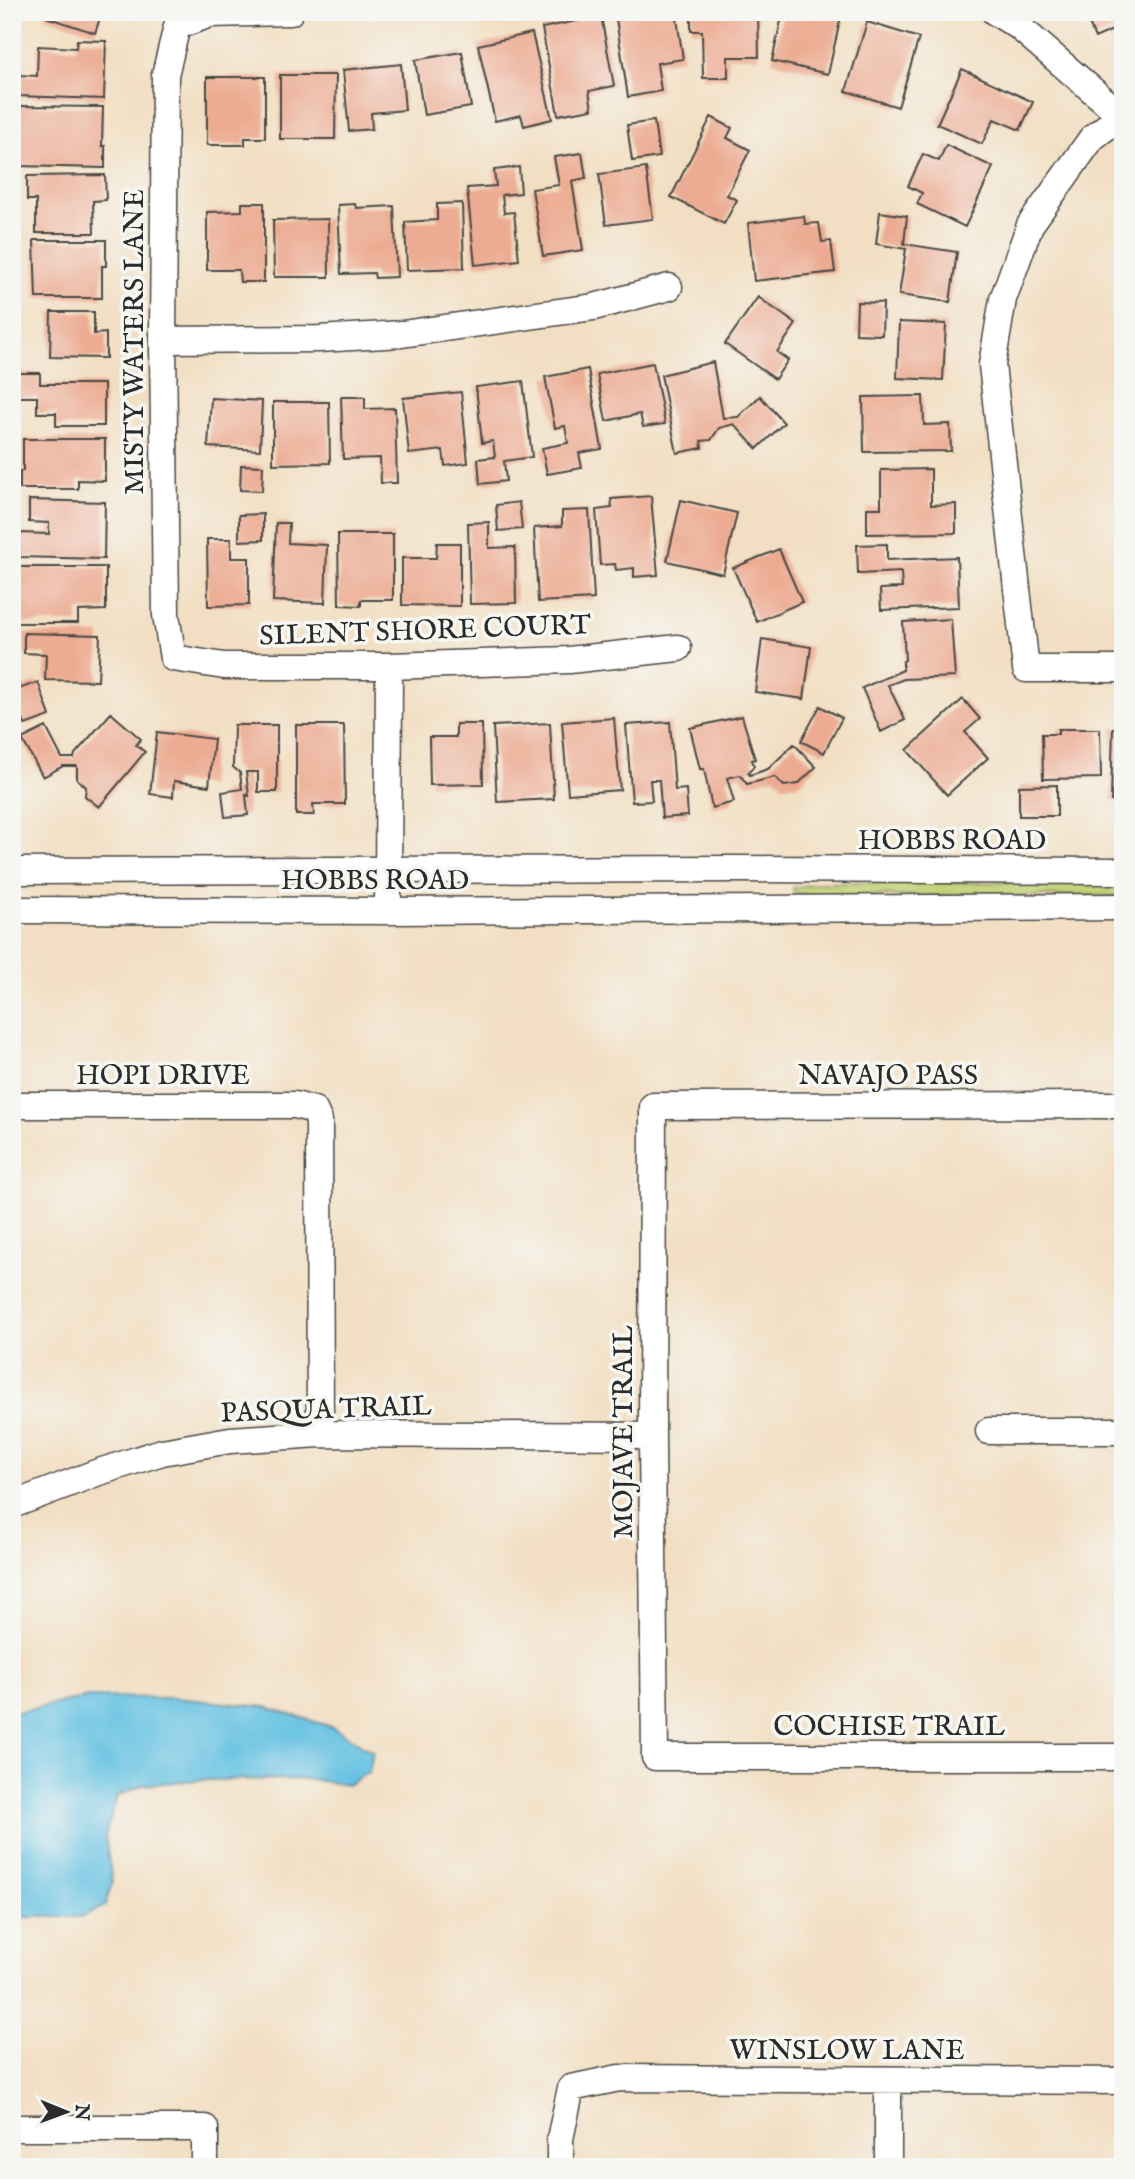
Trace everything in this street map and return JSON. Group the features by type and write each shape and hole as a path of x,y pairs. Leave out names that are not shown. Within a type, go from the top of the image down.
{"street":[{"name":"MISTY WATERS LANE","path":"173,658 166,615 163,340 165,75 177,26 209,14 290,12"},
{"path":"995,12 1018,26 1122,114 1092,138 1030,225 1003,299 992,365 1026,669 1123,669"},
{"path":"163,340 402,334 594,307 669,287"},
{"name":"SILENT SHORE COURT","path":"173,658 224,666 389,666 569,660 678,648"},
{"path":"388,911 389,666"},
{"path":"738,869 738,908"},
{"name":"HOBBS ROAD","path":"12,871 1123,871"},
{"name":"HOBBS ROAD","path":"12,910 1123,907"},
{"name":"HOPI DRIVE","path":"12,1105 295,1105 314,1110 319,1121 320,1434"},
{"name":"NAVAJO PASS","path":"653,1106 1123,1105"},
{"name":"MOJAVE TRAIL","path":"653,1106 655,1757"},
{"path":"989,1431 1123,1431"},
{"name":"PASQUA TRAIL","path":"12,1505 96,1473 162,1452 230,1440 320,1434 652,1436"},
{"name":"COCHISE TRAIL","path":"655,1757 1123,1757"},
{"name":"WINSLOW LANE","path":"560,2167 560,2139 571,2088 620,2078 1123,2081"},
{"path":"888,2081 888,2167"},
{"path":"12,2128 205,2128 205,2167"}],"green space":[{"path":"1123,882 1123,896 817,896 793,891 793,888 820,883"}],"water":[{"path":"88,1697 176,1698 266,1707 332,1727 373,1752 369,1772 347,1785 310,1779 198,1780 143,1785 117,1796 105,1836 112,1883 105,1906 81,1917 12,1917 12,1713"}],"building":[{"path":"47,12 102,12 95,33 46,17"},
{"path":"615,12 676,12 683,59 657,63 661,91 628,97"},
{"path":"691,12 758,12 759,57 728,57 728,78 703,78 702,31 691,31"},
{"path":"783,12 842,12 828,74 772,61"},
{"path":"1084,12 1123,12 1123,29 1118,32 1117,28 1095,38"},
{"path":"601,16 614,86 589,91 592,109 558,115 542,28"},
{"path":"867,22 919,38 898,107 846,91"},
{"path":"532,33 552,119 524,126 521,115 495,121 478,45"},
{"path":"77,40 106,41 104,99 17,96 18,75 37,76 38,46 76,48"},
{"path":"462,52 471,107 424,115 415,60"},
{"path":"401,64 405,110 371,113 372,129 349,131 343,70"},
{"path":"962,69 1033,102 1020,130 994,119 982,144 937,124"},
{"path":"280,75 336,75 335,139 280,139"},
{"path":"207,77 265,77 265,138 245,138 245,145 207,145"},
{"path":"17,106 103,107 102,146 105,146 105,168 17,166"},
{"path":"711,117 732,128 727,138 750,150 727,195 737,200 724,224 671,197"},
{"path":"654,121 659,157 632,161 627,125"},
{"path":"946,145 993,167 965,227 917,204 922,193 908,186 923,154 939,161"},
{"path":"582,153 586,178 572,181 583,250 543,256 532,189 559,185 554,157"},
{"path":"519,167 521,193 502,195 504,213 514,212 519,260 475,265 467,188 496,186 494,170"},
{"path":"646,168 653,219 606,225 599,174"},
{"path":"105,175 106,200 93,201 94,233 36,233 36,200 27,200 27,176"},
{"path":"242,203 264,203 264,282 240,282 239,270 207,270 207,212 242,211"},
{"path":"462,203 464,268 407,270 405,222 437,220 437,204"},
{"path":"355,204 356,208 394,206 397,277 375,278 374,273 341,274 338,205"},
{"path":"880,212 907,216 904,244 957,252 950,302 899,295 906,249 876,244"},
{"path":"804,216 805,224 819,223 822,242 831,241 835,272 754,281 748,223"},
{"path":"328,219 329,277 274,277 273,220"},
{"path":"34,240 106,240 106,266 102,266 102,298 36,298"},
{"path":"758,297 796,324 777,352 788,360 775,379 725,344"},
{"path":"857,302 883,303 882,335 856,334"},
{"path":"51,312 94,312 94,334 106,333 106,358 50,357"},
{"path":"899,322 946,324 943,380 897,378"},
{"path":"713,362 723,418 738,417 760,396 784,423 757,449 734,424 719,428 711,440 701,441 702,448 677,453 661,375"},
{"path":"653,363 665,424 643,427 640,414 606,421 597,374"},
{"path":"588,369 602,449 579,453 582,468 547,474 542,448 568,443 565,426 555,428 545,377"},
{"path":"15,373 40,373 40,384 104,384 104,426 56,426 56,413 37,413 37,397 15,397"},
{"path":"523,381 532,457 504,461 506,481 480,484 478,459 495,457 493,441 482,443 476,387"},
{"path":"461,392 468,463 445,466 443,450 409,454 403,398"},
{"path":"923,396 924,425 950,424 951,451 864,452 863,397"},
{"path":"341,397 365,397 365,409 395,408 397,483 381,483 380,458 343,459"},
{"path":"211,398 262,401 260,450 208,447"},
{"path":"273,402 329,402 330,463 273,464"},
{"path":"23,439 105,439 105,481 78,480 78,489 20,489"},
{"path":"241,465 263,466 262,491 240,490"},
{"path":"931,469 931,505 956,504 956,533 867,534 867,508 881,508 881,470"},
{"path":"651,496 658,575 634,577 634,568 616,570 615,564 600,565 596,510 612,508 611,499"},
{"path":"29,500 105,502 104,559 19,557 20,533 49,534 49,523 29,522"},
{"path":"681,500 737,513 723,574 667,561"},
{"path":"519,502 522,529 498,531 496,505"},
{"path":"589,510 594,599 538,602 534,528 562,526 562,511"},
{"path":"263,514 263,540 239,541 239,515"},
{"path":"489,522 489,548 515,547 516,603 470,604 468,523"},
{"path":"276,523 289,523 288,543 327,545 325,603 273,601"},
{"path":"338,534 393,534 393,600 361,600 361,606 339,605"},
{"path":"207,539 231,539 231,558 249,558 249,605 208,606"},
{"path":"437,543 460,543 460,606 402,605 402,558 436,558"},
{"path":"887,544 887,560 957,557 959,607 881,610 880,589 902,588 901,572 858,574 857,545"},
{"path":"779,549 802,602 757,622 733,568"},
{"path":"15,567 106,567 106,610 78,611 78,623 15,623"},
{"path":"951,619 955,677 904,679 888,685 905,720 881,732 862,688 903,670 903,622"},
{"path":"24,633 100,635 98,681 45,680 46,654 24,653"},
{"path":"762,639 811,647 804,699 755,692"},
{"path":"38,682 50,716 25,725 13,691"},
{"path":"963,699 980,719 965,732 988,758 947,795 907,750"},
{"path":"820,706 842,718 824,753 801,741"},
{"path":"111,713 141,739 136,745 145,752 99,807 85,796 86,787 77,779 77,766 63,766 43,777 22,739 46,727 62,758 74,758"},
{"path":"742,716 755,759 752,760 754,766 748,773 750,775 768,769 794,744 816,767 798,784 784,786 775,777 747,784 740,775 727,778 734,802 712,808 704,769 700,769 690,728"},
{"path":"614,718 620,790 568,794 562,722"},
{"path":"670,722 675,790 686,789 688,816 662,818 659,780 650,780 652,801 632,802 626,725"},
{"path":"550,723 554,799 497,802 493,726"},
{"path":"456,724 482,724 483,784 430,785 429,737 456,737"},
{"path":"234,725 277,725 277,792 258,792 258,772 246,772 248,815 225,817 222,792 242,789 240,773 233,767"},
{"path":"296,725 344,725 345,804 313,804 314,815 296,815"},
{"path":"1113,728 1123,728 1123,801 1111,801"},
{"path":"1058,729 1100,729 1101,778 1043,779 1042,734 1058,734"},
{"path":"157,732 214,739 209,786 174,781 173,797 150,794"},
{"path":"1057,785 1057,816 1019,816 1019,786"}]}
